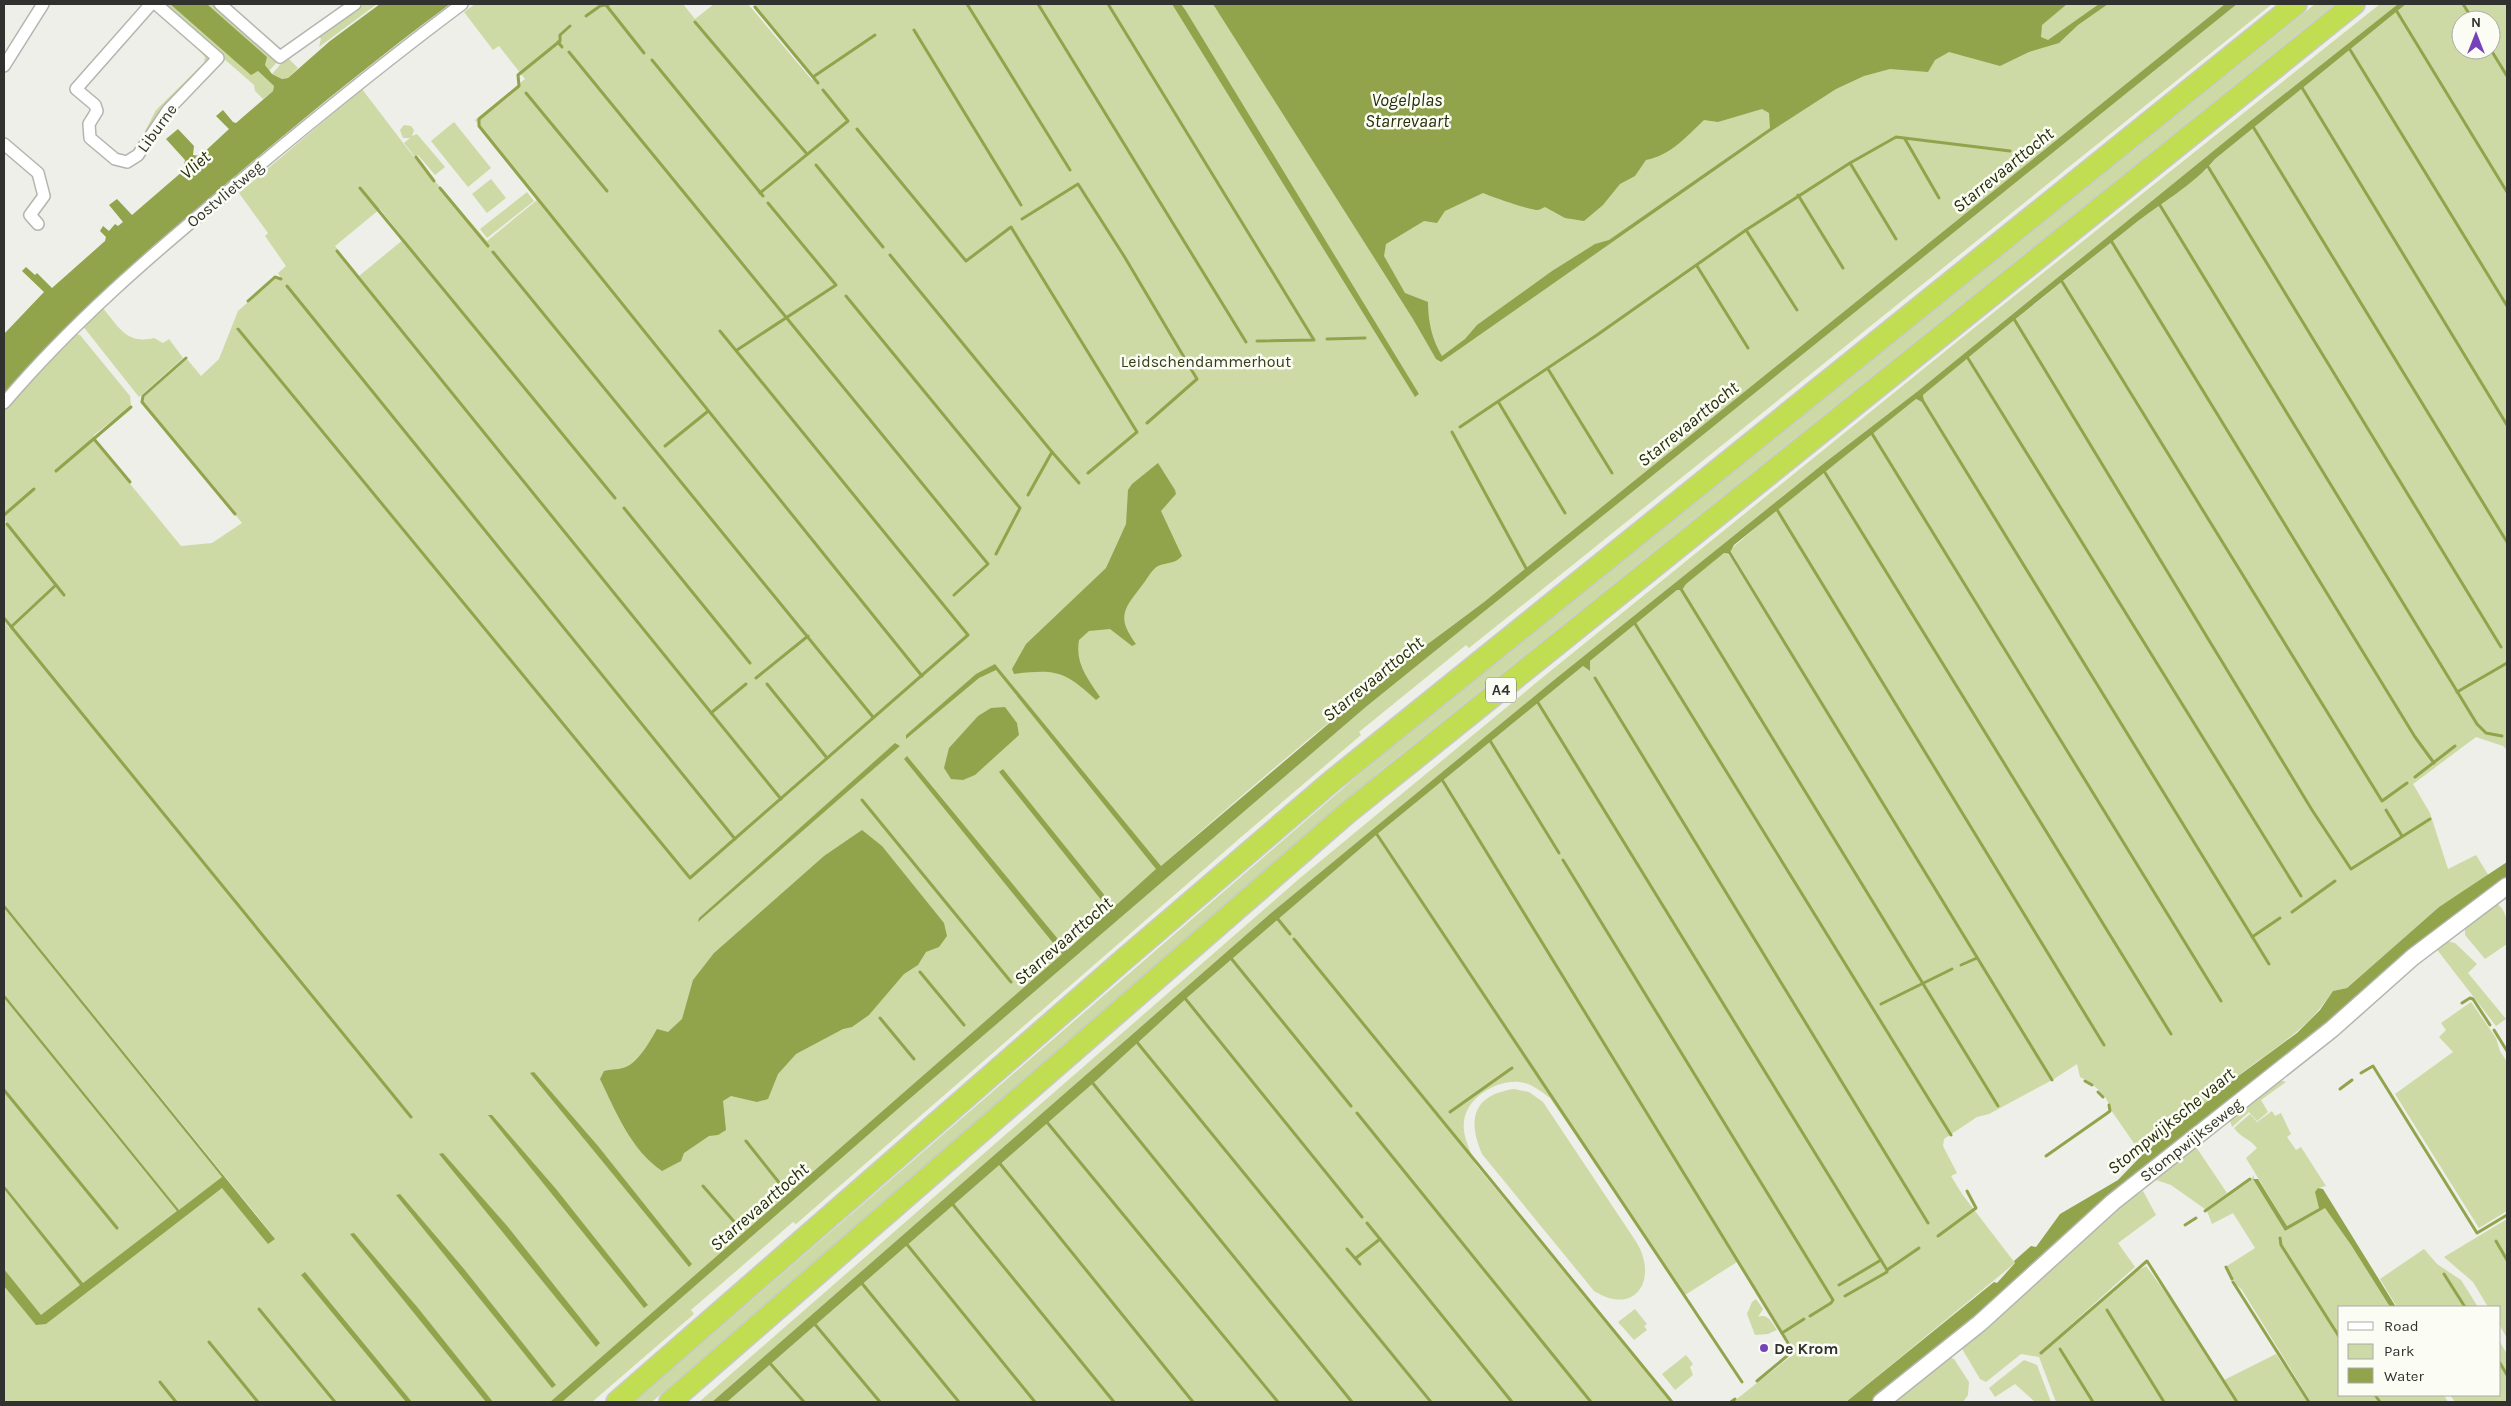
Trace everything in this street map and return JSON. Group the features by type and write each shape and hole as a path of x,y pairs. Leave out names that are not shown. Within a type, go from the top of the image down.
{"highway":[{"name":"A4","path":"617,1402 1113,969 1332,781 2296,4"},
{"name":"A4","path":"670,1402 1346,814 2354,4"}],"street":[{"path":"4,66 44,4"},
{"name":"Liburne","path":"150,4 76,89 95,105 97,111 89,124 90,138 115,159 127,162 138,155 168,110 218,58 156,4"},
{"path":"220,4 280,57 355,4"},
{"name":"Oostvlietweg","path":"4,403 89,312 150,257 364,78 462,4"},
{"path":"4,144 38,173 44,196 30,216 38,224"},
{"name":"Stompwijkseweg","path":"1882,1402 1980,1322 2113,1202 2332,1029 2413,957 2507,886"}],"green space":[{"path":"161,4 170,4 251,74 258,71 274,86 273,91 263,99 255,91 254,85"},
{"path":"207,4 214,4 277,59 278,61 269,71 265,65 266,57"},
{"path":"364,4 377,4 319,47 321,39 317,33"},
{"name":"Leidschendammerhout","path":"475,4 683,4 695,19 714,4 748,4 812,80 814,78 753,4 2225,4 1484,602 1423,647 1305,742 550,1402 4,1402 4,1271 40,1315 4,1269 4,1189 80,1284 82,1282 4,1185 4,998 175,1209 4,994 4,908 220,1174 275,1238 4,904 4,621 10,629 58,585 4,520 4,409 22,386 75,334 80,335 130,396 131,406 94,435 92,441 95,441 181,546 212,543 242,523 143,402 144,397 187,359 201,376 219,359 238,311 275,278 282,280 278,273 286,266 265,236 268,233 239,193 362,89 410,152 487,241 537,200 475,120 525,79 499,46 493,50 464,12","holes":["380,209 404,239 359,276 335,246","238,327 463,604 237,330"]},
{"path":"2237,4 2272,4 1469,648 1466,645 1359,732 1361,735 796,1224 793,1222 691,1310 694,1314 592,1402 562,1402 899,1108 1367,706"},
{"path":"2315,4 2335,4 1379,772 652,1402 634,1402 1356,777 1521,641"},
{"path":"2380,4 2398,4 2249,122 1918,391 1823,464 1554,680 1271,913 712,1402 699,1402 1300,878 1548,673 1964,336"},
{"path":"2406,4 2507,4 2507,750 2503,746 2476,737 2413,784 2430,813 2448,869 2476,855 2489,876 2439,907 2347,988 2333,991 2322,1006 2300,1029 2237,1077 2142,1155 2111,1110 2104,1095 2080,1077 2077,1064 2054,1079 1989,1114 1977,1117 1944,1139 1943,1146 1957,1173 1951,1176 1962,1194 2015,1263 1846,1402 1733,1402 1796,1352 1737,1262 1685,1295 1550,1098 1531,1086 1519,1082 1510,1082 1492,1087 1484,1092 1470,1105 1466,1113 1464,1127 1475,1164 1672,1402 1433,1402 1251,1182 1429,1402 727,1402 1098,1079 1189,996 1375,836 1583,666 1590,671 1590,661 1677,590 1682,590 1685,584 1724,553 1729,555 1918,860 1730,550 1781,506 1916,399 1922,402 2093,678 1924,401 1923,395 1967,358 2194,724 1969,357 2155,207 2207,169 2215,159"},
{"path":"197,44 208,55 208,62 139,143 156,110 204,63 205,57 195,46"},
{"path":"287,57 298,68 288,78 282,79 272,74"},
{"path":"454,122 491,168 468,187 431,141"},
{"path":"404,125 411,126 414,130 412,136 417,134 445,167 435,175 418,155 415,157 404,143 410,138 403,138 400,130"},
{"path":"491,179 506,198 487,213 472,194"},
{"path":"527,192 534,201 487,238 480,229"},
{"path":"101,306 123,332 129,336 136,339 154,338 163,343 169,339 183,358 139,397 82,325"},
{"path":"4,522 55,585 12,626 4,616"},
{"path":"2494,902 2499,905 2505,915 2507,944 2485,959 2465,935 2465,923"},
{"path":"2443,940 2455,943 2477,964 2468,973 2506,1019 2496,1026 2435,947"},
{"path":"2471,1002 2496,1038 2500,1051 2507,1062 2507,1211 2479,1228 2395,1094 2453,1052 2439,1037 2446,1030 2441,1023"},
{"path":"2277,1079 2286,1082 2261,1100 2268,1112 2257,1121 2249,1112 2232,1127 2229,1117"},
{"path":"1514,1089 1529,1092 1543,1102 1637,1243 1643,1257 1645,1270 1643,1282 1638,1291 1631,1297 1620,1300 1608,1298 1594,1291 1482,1154 1475,1130 1477,1111 1482,1103 1490,1097 1500,1092"},
{"path":"2272,1111 2275,1116 2281,1113 2291,1134 2287,1137 2296,1150 2301,1147 2326,1186 2318,1188 2319,1208 2287,1226 2246,1158 2257,1148 2234,1128 2250,1114 2257,1122"},
{"path":"2196,1147 2227,1193 2205,1209 2171,1185 2153,1179"},
{"path":"2254,1175 2254,1179 2285,1231 2325,1207 2389,1306 2338,1306 2338,1396 2445,1396 2448,1402 2311,1402 2242,1290 2236,1284 2227,1266 2255,1248 2233,1213 2212,1224 2207,1211 2250,1181"},
{"path":"2143,1191 2156,1215 2118,1243 2135,1267 2038,1354 2137,1271 2146,1266 2170,1299 2222,1381 2276,1354 2308,1402 2056,1402 2039,1357 2021,1354 1986,1382 1980,1379 1961,1347 2118,1206"},
{"path":"2507,1219 2507,1338 2501,1328 2501,1306 2487,1306 2473,1282 2444,1257"},
{"path":"2424,1249 2437,1264 2461,1280 2477,1306 2396,1306 2380,1279"},
{"path":"1756,1299 1763,1309 1758,1317 1764,1316 1767,1318 1777,1330 1768,1334 1755,1335 1747,1314 1752,1302"},
{"path":"1635,1309 1647,1324 1644,1326 1647,1330 1634,1340 1618,1322"},
{"path":"2501,1344 2507,1354 2507,1402 2455,1402 2451,1396 2501,1396"},
{"path":"1686,1355 1693,1364 1690,1367 1693,1375 1675,1390 1662,1374"},
{"path":"1949,1357 1954,1359 1969,1382 1968,1395 1963,1402 1893,1402"},
{"path":"2024,1360 2037,1365 2051,1402 2035,1402 2015,1384 1995,1397 1989,1388"}],"water":[{"name":"Vliet","path":"170,4 207,4 267,57 265,65 272,74 282,79 288,78 330,41 380,4 450,4 319,106 192,213 71,322 4,393 4,334 44,292 22,271 26,267 35,275 37,273 52,288 105,241 106,237 100,231 103,226 109,231 115,224 118,226 123,222 109,205 117,199 132,215 183,171 185,160 166,139 178,129 194,146 193,155 200,156 229,129 216,116 223,110 236,123 273,91 274,86 258,71 251,75"},
{"path":"1172,4 1181,4 1186,11 1419,394 1415,397"},
{"name":"Vogelplas Starrevaart","path":"1213,4 2067,4 2042,25 2041,37 2048,40 2099,4 2108,4 2078,25 2059,43 2029,52 2000,66 1949,52 1935,60 1928,72 1890,69 1864,76 1836,89 1771,131 1441,362 1436,359 1413,319","holes":["1762,109 1769,113 1770,128 1609,240 1595,244 1552,271 1477,325 1465,339 1442,356 1431,330 1428,302 1405,293 1384,256 1386,244 1424,221 1437,223 1445,211 1483,193 1533,209 1538,210 1545,207 1565,218 1584,221 1603,205 1620,184 1635,176 1646,160 1671,150 1704,120 1718,122"]},
{"path":"2225,4 2237,4 1367,706 899,1108 562,1402 550,1402 1062,954 904,759 907,756 1067,950 1110,911 999,772 1003,769 1114,907 1156,869 996,670 979,678 906,739 906,735 976,674 995,664 1161,866 1386,675 1484,602"},
{"path":"2398,4 2406,4 2215,159 2187,186 2133,225 1949,373 1923,395 1924,401 1916,399 1734,545 1729,554 1724,553 1686,584 1682,590 1677,590 1590,661 1590,671 1583,666 1375,836 1189,996 1098,1079 727,1402 712,1402 1271,913 1554,680 1823,464 1918,391 2249,122"},
{"path":"1158,463 1175,490 1176,494 1161,511 1182,556 1174,562 1156,567 1127,606 1124,619 1136,644 1132,646 1110,629 1089,631 1079,640 1080,663 1100,697 1096,700 1076,683 1059,674 1040,672 1014,674 1012,669 1026,644 1106,568 1126,524 1128,490 1132,484"},
{"path":"1005,707 1017,723 1019,735 975,775 963,780 951,779 944,768 949,748 978,716 991,708"},
{"path":"895,743 900,746 698,922 699,918"},
{"path":"862,830 882,846 944,923 947,936 939,947 926,952 918,965 904,974 869,1015 852,1027 843,1029 796,1054 778,1074 768,1099 757,1102 731,1096 723,1101 726,1130 718,1135 709,1136 684,1153 681,1161 662,1171 641,1152 625,1130 600,1079 604,1071 621,1069 634,1062 643,1052 657,1029 668,1032 682,1019 693,980 714,953 824,856"},
{"path":"2507,862 2507,880 1874,1402 1846,1402 1994,1282 1997,1283 2015,1263 2014,1261 2031,1246 2036,1247 2060,1214 2118,1180 2142,1155 2237,1077 2297,1033 2320,1010 2333,991 2347,988 2439,907"},
{"path":"4,904 275,1239 268,1244 222,1188 46,1324 36,1325 4,1286 4,1269 41,1315 80,1285 4,1189 4,1185 83,1283 177,1211 4,998 4,994 179,1210 222,1177 4,908"},
{"path":"534,1072 598,1146 692,1264 689,1267 530,1073"},
{"path":"488,1115 492,1115 556,1189 648,1305 644,1308"},
{"path":"443,1153 508,1227 600,1343 596,1347 439,1154"},
{"path":"2253,1179 2258,1179 2287,1226 2319,1208 2315,1192 2318,1188 2323,1189 2395,1306 2389,1306 2325,1208 2285,1231"},
{"path":"400,1194 464,1269 556,1385 552,1388 396,1195"},
{"path":"354,1233 418,1308 493,1402 486,1402 350,1234"},
{"path":"305,1272 412,1402 406,1402 301,1275"}],"waterway":[{"path":"586,16 600,6 609,4"},
{"path":"967,4 1070,170"},
{"path":"1038,4 1246,342"},
{"path":"1108,4 1314,340 1257,341"},
{"path":"2463,4 2467,10"},
{"path":"606,5 644,53"},
{"path":"755,7 818,83"},
{"path":"2396,10 2507,192"},
{"path":"695,22 807,154"},
{"path":"570,26 560,35 560,41 518,75 519,86 479,119 479,126 922,676"},
{"path":"914,30 1021,205"},
{"path":"813,77 875,35"},
{"path":"558,42 562,47"},
{"path":"2349,48 2507,306"},
{"path":"569,52 988,564 954,595"},
{"path":"652,60 763,196"},
{"path":"2497,60 2507,76"},
{"path":"2301,86 2507,425"},
{"path":"760,193 848,121 823,90"},
{"path":"526,93 607,191"},
{"path":"2252,125 2507,542"},
{"path":"857,129 966,261 1011,227 1137,432 1088,473"},
{"name":"Starrevaarttocht","path":"1460,427 1597,335 1746,230 1850,163 1896,137 2010,151"},
{"path":"1905,139 1939,198"},
{"path":"416,157 434,181"},
{"path":"1850,163 1896,239"},
{"path":"816,165 883,247"},
{"path":"2207,165 2501,647"},
{"path":"1022,219 1078,184 1124,256 1197,379 1147,423"},
{"path":"360,188 615,498"},
{"path":"440,188 488,246"},
{"path":"1798,195 1843,268"},
{"path":"2158,202 2477,724 2486,733 2502,736"},
{"path":"737,350 836,285 768,203"},
{"path":"1746,230 1797,310"},
{"path":"2110,239 2415,737 2434,763"},
{"path":"337,251 781,799"},
{"path":"493,252 873,717"},
{"path":"890,255 1052,452"},
{"path":"1697,266 1748,348"},
{"path":"248,301 275,277 281,279"},
{"path":"2061,280 2382,801 2407,783"},
{"path":"287,286 735,839"},
{"path":"846,296 1020,508 996,554"},
{"path":"2014,319 2312,810 2351,869 2430,819"},
{"path":"238,329 690,878 968,635 720,331"},
{"path":"1327,339 1365,338"},
{"path":"1966,355 2301,896"},
{"path":"186,358 143,396 142,402 235,514"},
{"path":"1548,369 1612,473"},
{"path":"1921,398 2269,964"},
{"path":"1499,403 1565,513"},
{"path":"56,471 131,407"},
{"path":"665,446 707,412"},
{"path":"1452,432 1527,570"},
{"path":"1871,432 2221,1001"},
{"path":"94,439 130,482"},
{"path":"1028,495 1052,452 1079,483"},
{"path":"1824,471 2171,1034"},
{"path":"4,515 34,489"},
{"path":"624,508 750,663"},
{"path":"1776,508 2104,1045"},
{"path":"7,524 64,595"},
{"path":"1728,550 2052,1080"},
{"path":"11,627 56,585"},
{"path":"1681,589 1998,1106"},
{"path":"4,618 411,1117"},
{"path":"1634,622 1951,1135"},
{"path":"756,678 808,636"},
{"path":"2457,692 2507,663"},
{"path":"1595,678 1928,1223"},
{"path":"711,713 746,684"},
{"path":"767,684 827,758"},
{"path":"1537,701 1887,1270 1919,1248"},
{"path":"1489,739 1559,853"},
{"path":"2415,777 2455,746"},
{"path":"1441,778 1793,1351 1757,1381"},
{"name":"Starrevaarttocht","path":"862,800 1011,982"},
{"path":"2386,810 2402,836"},
{"path":"1376,833 1742,1382"},
{"path":"1563,860 1833,1300 1810,1316"},
{"path":"2292,912 2335,881"},
{"path":"1277,918 1290,934"},
{"path":"2252,937 2280,918"},
{"path":"1294,939 1672,1402"},
{"path":"1230,957 1351,1106"},
{"path":"1961,965 1977,958"},
{"path":"1881,1004 1952,969"},
{"path":"920,972 964,1025"},
{"path":"1184,997 1362,1217"},
{"path":"2462,1003 2470,998 2473,999 2490,1025"},
{"path":"880,1018 914,1059"},
{"path":"2494,1030 2507,1051"},
{"path":"1136,1041 1431,1402"},
{"path":"2361,1073 2373,1066 2477,1233 2507,1215"},
{"path":"1450,1112 1512,1068"},
{"path":"2340,1089 2352,1080"},
{"path":"1091,1081 1352,1402"},
{"path":"2085,1081 2092,1085"},
{"path":"4,1090 117,1228"},
{"path":"2098,1092 2103,1097"},
{"path":"2046,1156 2110,1111 2109,1105"},
{"path":"1357,1113 1591,1402"},
{"path":"1046,1121 1278,1402"},
{"name":"Starrevaarttocht","path":"746,1141 781,1185"},
{"path":"997,1160 1193,1402"},
{"path":"2205,1211 2250,1179"},
{"name":"Starrevaarttocht","path":"703,1186 737,1225"},
{"path":"1938,1236 1976,1208 1967,1191"},
{"path":"950,1201 1114,1402"},
{"path":"2185,1225 2196,1218"},
{"path":"1367,1223 1512,1402"},
{"path":"2280,1238 2281,1245 2338,1335"},
{"path":"1356,1258 1380,1239"},
{"path":"2496,1241 2507,1260"},
{"path":"905,1242 1035,1402"},
{"path":"1347,1249 1360,1264"},
{"path":"1839,1285 1881,1260"},
{"path":"2041,1353 2147,1261 2237,1402"},
{"path":"2226,1267 2232,1279"},
{"path":"1845,1296 1887,1272 1887,1270"},
{"path":"2444,1274 2464,1306"},
{"path":"860,1281 959,1402"},
{"path":"2233,1282 2309,1402"},
{"path":"259,1309 335,1402"},
{"path":"2107,1310 2164,1402"},
{"path":"1782,1333 1804,1319"},
{"path":"813,1322 880,1402"},
{"path":"209,1342 258,1402"},
{"path":"2060,1349 2093,1402"},
{"path":"768,1361 804,1402"},
{"path":"2501,1365 2507,1375"},
{"path":"160,1382 176,1402"},
{"path":"2376,1396 2380,1402"},
{"path":"1731,1402 1735,1399"}],"place":[{"name":"De Krom","path":"1764,1348"}],"water label":[{"name":"Stompwijksche vaart","path":"2171,1121"}]}
